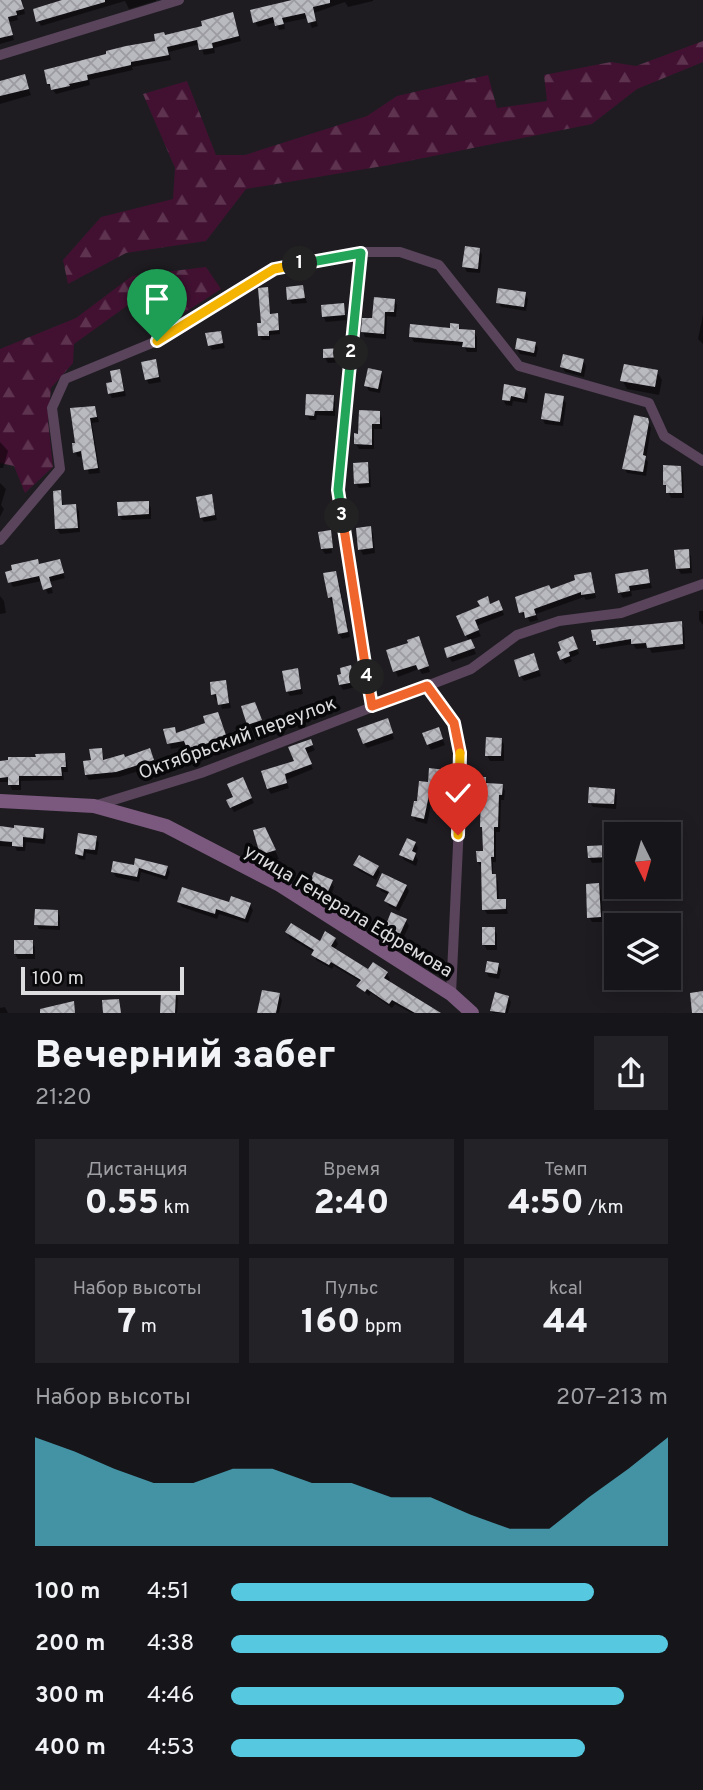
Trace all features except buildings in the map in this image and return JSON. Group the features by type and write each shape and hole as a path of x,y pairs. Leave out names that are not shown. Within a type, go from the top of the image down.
{"street":[{"path":"0,55 179,0"},
{"path":"0,540 60,469 52,408 65,379 157,341 274,269 361,253 400,252 439,265 519,366 649,403 664,436 703,461"},
{"path":"361,253 338,490 372,706"},
{"name":"Октябрьский переулок","path":"94,806 201,773 471,669 517,635 559,621 621,613 703,584"},
{"path":"427,686 454,723 462,760 451,994"},
{"name":"улица Генерала Ефремова","path":"0,801 94,806 166,826 280,885 451,994 472,1013"}],"green space":[{"path":"703,41 703,62 637,89 592,124 389,165 246,189 206,241 126,253 68,284 63,260 101,217 173,199 175,168 143,94 187,81 216,155 245,155 367,116 397,96 488,75 497,108 547,101 544,75 611,62 636,66"},
{"path":"206,267 221,289 178,317 165,290 131,303 74,344 73,363 51,388 48,421 53,467 25,493 14,466 0,463 0,349 76,318 132,276"}],"route":[{"path":"157,341 274,269 361,253 338,490 372,706 427,686 454,723 462,760 458,835"}]}
